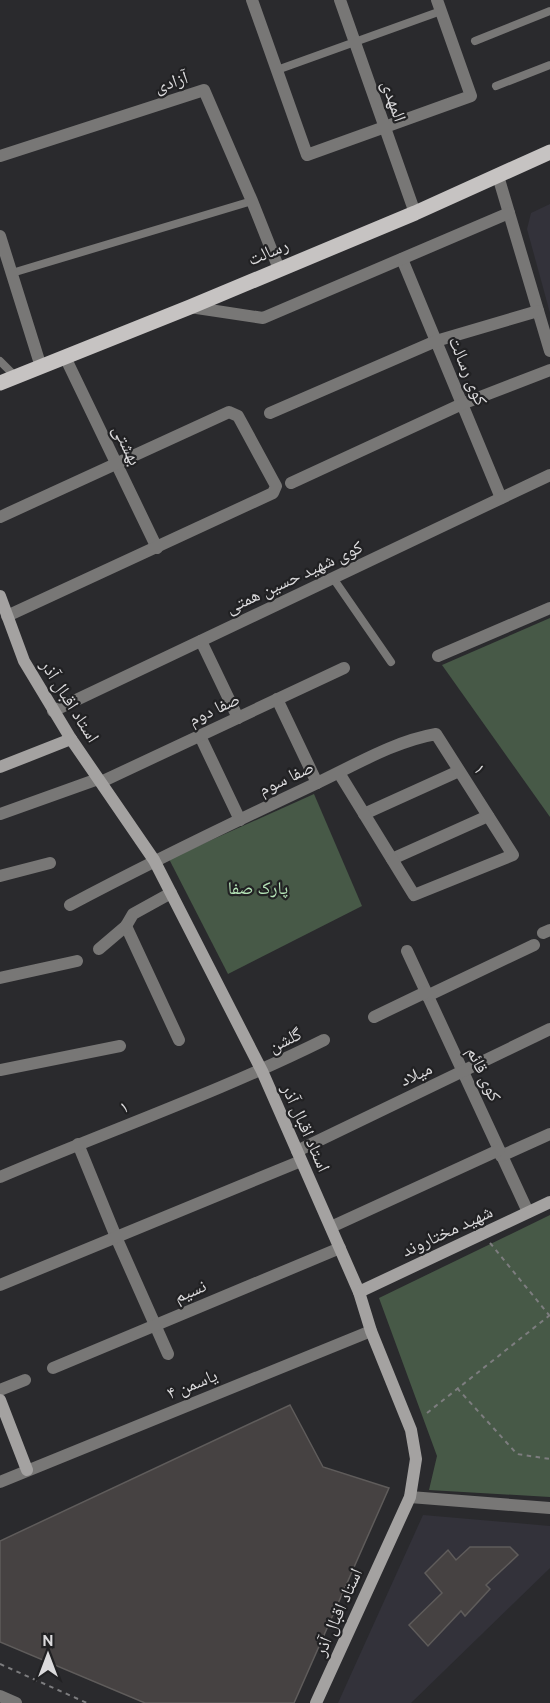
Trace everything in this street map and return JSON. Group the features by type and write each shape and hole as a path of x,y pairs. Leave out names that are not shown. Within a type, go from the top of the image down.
{"main road":[{"name":"رسالت","path":"0,383 415,213 550,152"},
{"name":"استاد اقبال آذر","path":"0,596 24,661 71,739 154,860 262,1071 359,1292 371,1331 411,1430 416,1458 410,1497 316,1703"},
{"path":"0,767 71,739"},
{"name":"شهید مختاروند","path":"359,1292 550,1202"},
{"path":"0,1400 27,1470"}],"street":[{"path":"252,0 307,155 471,96 439,6"},
{"name":"المهدی","path":"340,0 415,213"},
{"name":"آزادی","path":"0,156 204,90 279,269"},
{"path":"498,176 550,351"},
{"path":"190,307 262,318 509,213"},
{"path":"1,244 41,367"},
{"name":"کوی رسالت","path":"402,259 501,498"},
{"path":"270,413 436,341 538,310"},
{"name":"بهشتی","path":"65,357 157,548"},
{"path":"291,483 462,404 550,370"},
{"path":"0,517 229,412 238,416 276,486 273,493 7,616"},
{"name":"کوی شهید حسین همتی","path":"53,711 550,475"},
{"path":"438,656 550,608"},
{"path":"201,641 238,718"},
{"name":"صفا دوم","path":"0,814 100,781 344,668"},
{"path":"277,699 317,783"},
{"name":"صفا سوم","path":"70,905 154,860 317,783 416,737 436,734"},
{"name":"۱","path":"392,859 414,895 513,855 436,734"},
{"path":"200,735 240,820"},
{"path":"364,814 459,771"},
{"path":"339,773 392,859 488,816"},
{"path":"0,876 50,863"},
{"path":"99,949 126,926 133,914 171,893"},
{"path":"126,926 180,1040"},
{"path":"374,1017 534,945"},
{"name":"کوی قائم","path":"406,951 528,1212"},
{"path":"0,978 76,961"},
{"name":"میلاد","path":"0,1285 116,1237 299,1156 550,1029"},
{"name":"گلشن","path":"262,1071 324,1040"},
{"path":"0,1070 120,1046"},
{"name":"۱","path":"0,1177 262,1071"},
{"path":"331,1227 500,1153 550,1134"},
{"path":"78,1144 168,1354"},
{"name":"نسیم","path":"53,1368 340,1248"},
{"name":"یاسمن ۴","path":"0,1482 371,1331"},
{"path":"0,1390 25,1380"},
{"path":"410,1497 550,1508"},
{"path":"0,1696 16,1703"}],"lane":[{"path":"277,70 354,42 439,6"},
{"path":"476,41 550,11"},
{"path":"496,86 550,65"},
{"path":"12,273 252,201"},
{"path":"0,361 15,377"},
{"path":"333,578 391,662"}],"path":[{"path":"427,1413 550,1316 483,1233"},
{"path":"458,1388 517,1454 550,1459"},
{"path":"0,1664 87,1703"}],"shaded area":[{"path":"550,204 550,313 527,229 531,213"},
{"path":"423,1515 550,1526 550,1568 411,1703 338,1703"}],"green space":[{"path":"550,618 550,817 442,665"},
{"name":"پارک صفا","path":"314,794 362,906 228,974 169,859"},
{"path":"550,1215 550,1497 429,1490 437,1456 379,1298"}],"building":[{"path":"290,1405 323,1467 389,1488 294,1703 145,1703 0,1642 0,1541"},
{"path":"470,1547 510,1547 518,1555 486,1585 490,1589 465,1616 461,1611 428,1646 409,1625 442,1593 425,1573 448,1550 456,1560"}]}
